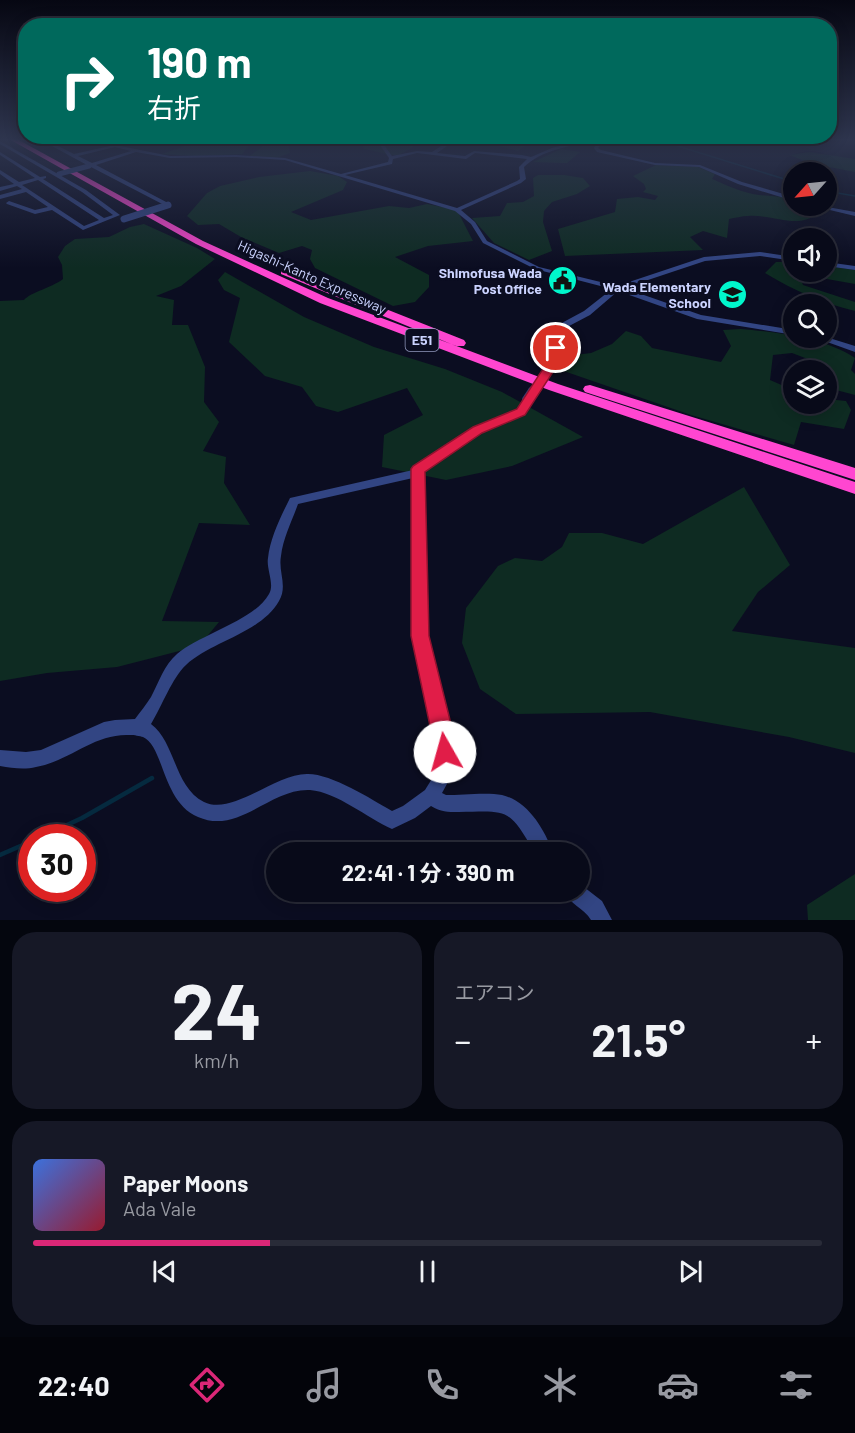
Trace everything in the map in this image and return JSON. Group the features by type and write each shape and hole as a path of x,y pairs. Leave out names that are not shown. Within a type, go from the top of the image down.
{"highway":[{"name":"Higashi-Kanto Expressway","path":"81,182 262,273 348,310 560,389 729,448 855,488"},
{"name":"Higashi-Kanto Expressway","path":"106,182 195,230 342,297 513,363 855,474"}],"street":[{"path":"15,182 84,228 117,215"},
{"path":"0,189 27,182"},
{"path":"45,182 103,220"},
{"path":"70,182 126,220 168,205 122,182"},
{"path":"363,182 457,210 473,224 485,242 537,268 618,288 700,317 783,331"},
{"path":"457,210 519,182"},
{"path":"737,182 783,196"},
{"path":"0,197 26,190"},
{"path":"62,200 88,193"},
{"path":"0,206 34,196"},
{"path":"9,203 36,212 51,205"},
{"path":"837,210 855,214"},
{"path":"0,758 15,761 39,759 103,730 124,727 145,729 159,744 182,797 201,811 218,814 286,786 309,782 334,790 392,820 431,796 446,771 443,732 420,636 418,469 478,430 521,412 526,400 558,355 556,348 547,339 548,334 587,313 618,288 704,259 760,254 783,257"},
{"path":"837,266 855,268"},
{"path":"837,343 855,349"},
{"path":"138,729 158,699 168,676 180,660 198,646 259,615 275,597 278,586 274,561 276,547 294,501 418,473"},
{"path":"431,796 444,804 501,803 516,811 527,822 538,842"},
{"path":"587,902 595,908 602,920"}],"green space":[{"path":"238,182 347,182 343,190 291,212 311,220 389,206 409,208 427,204 457,210 473,241 428,246 395,257 429,275 429,287 415,302 393,306 315,268 310,259 312,250 302,246 279,253 241,237 219,224 198,225 187,216 207,193 220,186"},
{"path":"533,182 586,182 590,186 577,194 552,202 544,211 543,222 552,251 529,260 494,243 472,218 500,216 507,203 523,202 534,196"},
{"path":"641,182 719,182 741,191 783,198 783,216 813,216 797,221 759,216 729,219 727,238 703,231 690,237 703,250 565,256 558,229 615,212 617,199 638,197 655,200 658,196 643,192 646,189"},
{"path":"144,224 197,248 215,259 181,286 156,296 174,300 172,325 188,325 205,367 204,402 219,422 203,451 226,457 224,483 250,525 199,523 162,621 219,622 199,646 117,667 47,673 0,681 0,301 24,300 63,279 62,265 58,257 65,246 75,239 109,237 130,227"},
{"path":"776,262 783,262 783,282 802,282 803,285 831,294 805,294 765,273"},
{"path":"837,267 855,270 855,284 837,281"},
{"path":"225,272 304,317 374,347 445,369 502,392 583,437 512,466 446,480 382,467 384,435 423,415 407,388 338,412 316,406 302,387 265,376 229,342 240,298 224,290 218,280"},
{"path":"837,296 855,302 855,311 837,306"},
{"path":"741,329 783,334 783,348 836,348 855,358 851,370 855,374 855,395 837,390 837,360 810,360 792,353 773,355 770,380 783,386 783,414 837,414 837,400 846,401 851,410 844,429 801,422 794,445 691,415 555,368 567,356 591,353 612,344 626,331 641,336 652,348 721,362 731,346 723,330"},
{"path":"744,487 790,565 758,592 732,631 855,648 855,753 789,737 650,712 516,714 480,689 462,643 466,608 498,566 515,558 542,561 562,547 569,533 602,533 643,544"},
{"path":"855,874 855,920 808,920 807,905"}],"waterway":[{"path":"837,193 855,196"},
{"path":"69,824 152,778"},
{"path":"0,855 18,847"}],"place":[{"name":"Shimofusa Wada Post Office","path":"563,281"},
{"name":"Wada Elementary School","path":"732,295"}],"route":[{"path":"445,752 443,732 420,636 418,469 441,453 466,440 478,430 521,412 526,400 558,355 556,348"}]}
